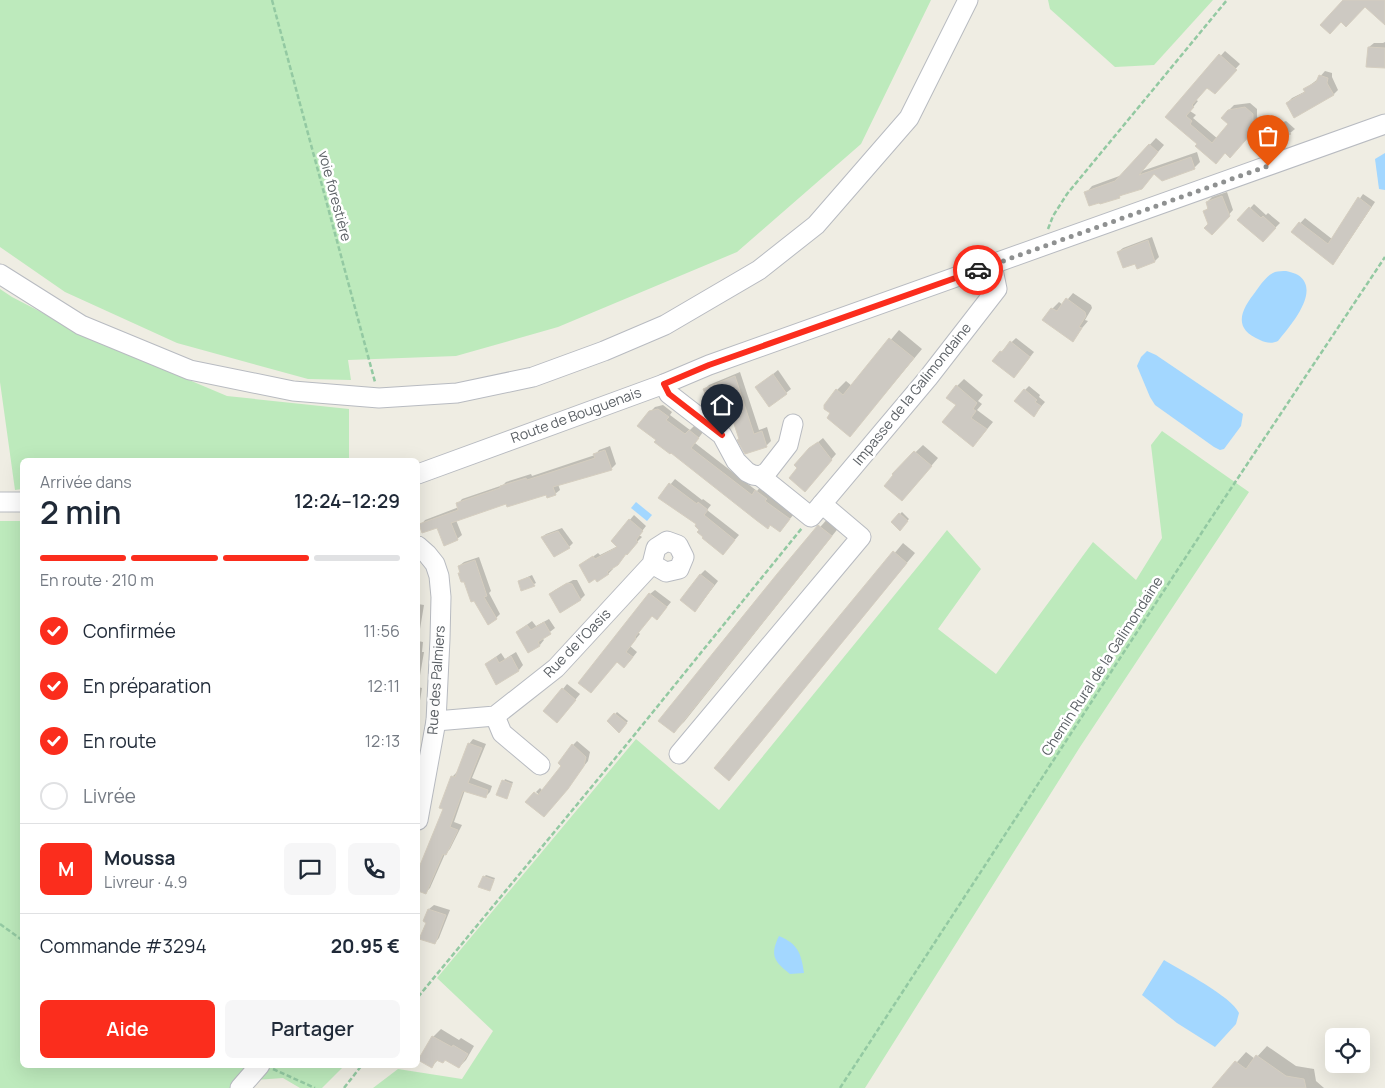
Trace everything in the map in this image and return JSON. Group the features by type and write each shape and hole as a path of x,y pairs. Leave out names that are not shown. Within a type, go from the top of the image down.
{"street":[{"path":"0,274 80,325 190,370 293,391 379,398 458,393 533,377 604,351 665,325 759,270 816,225 909,118 968,0"},
{"name":"Route de Bouguenais","path":"420,473 664,384 709,365 1385,124"},
{"name":"Impasse de la Galimondaine","path":"816,511 928,378 997,289 992,265"},
{"path":"664,384 669,394 722,435 736,461 747,472 760,476 861,537 679,754"},
{"path":"760,476 767,472 788,445 793,424"},
{"path":"0,502 20,502"},
{"name":"Rue des Palmiers","path":"420,548 435,564 439,576 440,639 436,722 420,809"},
{"name":"Rue de l'Oasis","path":"495,716 556,668 652,564"},
{"path":"436,722 495,716 502,733 540,765"},
{"path":"240,1088 264,1068"}],"path":[{"name":"voie forestière","path":"272,0 379,398"},
{"path":"1040,247 1053,216 1067,194 1227,0"},
{"name":"Chemin Rural de la Galimondaine","path":"840,1088 1202,531 1385,257"},
{"path":"420,995 816,511"},
{"path":"0,924 20,939"},
{"path":"267,1068 315,1088"},
{"path":"344,1088 360,1068"}],"green space":[{"path":"0,0 931,0 861,144 737,252 558,327 456,356 348,360 351,380 308,379 177,343 65,292 0,247"},
{"path":"1048,0 1213,0 1154,65 1115,67 1050,9"},
{"path":"0,289 99,342 227,396 349,409 349,458 20,458 20,489 15,490 0,382"},
{"path":"1162,431 1249,492 1080,747 865,1088 373,1088 398,1069 462,1079 493,1031 437,978 636,739 719,810 947,530 981,569 938,629 996,674 1093,542 1136,580 1162,538 1151,445"},
{"path":"0,521 20,521 20,1068 342,1068 322,1088 300,1088 283,1078 255,1080 248,1088 0,1088"}],"water":[{"path":"1385,153 1385,190 1379,189 1375,159"},
{"path":"1286,271 1298,275 1304,282 1307,290 1305,299 1301,309 1278,341 1264,342 1245,330 1242,324 1243,311 1267,277 1275,272"},
{"path":"1147,351 1156,355 1243,414 1241,426 1224,449 1220,450 1214,447 1155,405 1137,366 1141,357"},
{"path":"636,502 652,515 647,521 631,508"},
{"path":"779,936 790,942 797,950 802,960 804,973 790,974 777,962 774,949"},
{"path":"1164,960 1194,977 1226,999 1239,1013 1236,1024 1215,1047 1177,1023 1142,995"}],"building":[{"path":"1343,0 1385,0 1385,25 1365,7 1346,27 1341,22 1330,34 1320,25"},
{"path":"1368,47 1385,48 1385,68 1366,67"},
{"path":"1219,54 1237,70 1215,94 1207,88 1192,105 1194,107 1186,116 1192,121 1190,124 1212,143 1228,124 1221,118 1228,110 1245,107 1253,114 1253,122 1264,131 1281,125 1291,134 1263,145 1251,134 1230,158 1225,153 1216,164 1195,146 1197,144 1165,117"},
{"path":"1319,75 1328,78 1327,83 1334,95 1294,118 1286,103 1305,92 1303,89 1316,82"},
{"path":"1149,144 1158,152 1139,175 1191,157 1195,169 1162,181 1154,174 1142,189 1119,196 1120,198 1089,206 1084,192 1115,181"},
{"path":"1222,196 1230,216 1212,235 1204,228 1208,224 1203,211 1208,209 1206,202"},
{"path":"1358,197 1371,207 1333,265 1291,232 1299,222 1328,244"},
{"path":"1249,207 1276,228 1263,242 1237,220"},
{"path":"1148,240 1155,262 1137,269 1135,264 1123,268 1117,252"},
{"path":"1066,298 1085,312 1086,316 1079,327 1082,328 1073,342 1042,320 1051,308 1057,311"},
{"path":"889,338 914,358 850,437 827,418 830,413 824,409 824,405 836,389 843,395"},
{"path":"1010,341 1030,357 1014,378 992,361"},
{"path":"773,374 787,394 769,407 755,387"},
{"path":"735,376 754,434 762,431 767,447 745,454 737,440 739,439 731,415 725,417 719,400 710,404 703,389"},
{"path":"956,385 977,403 973,409 976,411 971,418 987,429 973,447 942,422 956,405 946,398"},
{"path":"1024,389 1041,406 1034,417 1014,401"},
{"path":"658,409 669,417 666,420 685,434 689,430 699,438 691,448 752,495 755,490 767,499 765,501 790,519 780,532 770,525 768,529 671,453 654,442 656,440 637,426 649,411"},
{"path":"818,442 832,460 805,492 789,478 797,468 794,465 809,448"},
{"path":"605,450 612,470 553,487 556,495 547,498 546,495 507,507 506,504 451,523 458,540 444,546 437,528 422,533 420,524 458,510 456,503 500,488 500,486 526,478 527,480 595,458 593,454"},
{"path":"914,451 932,466 902,501 884,486 892,474"},
{"path":"669,483 708,510 704,515 735,540 723,555 702,538 697,532 699,530 695,526 696,524 658,498"},
{"path":"899,513 908,521 900,531 891,522"},
{"path":"629,519 643,531 636,540 638,542 618,565 607,572 609,574 597,582 595,579 589,583 579,565 593,556 595,559 617,547 611,541"},
{"path":"818,525 832,536 674,733 658,721 777,574"},
{"path":"558,531 570,548 554,557 541,537"},
{"path":"893,551 907,563 729,781 714,768"},
{"path":"475,560 487,596 484,597 497,619 488,625 474,601 471,602 464,582 461,582 458,573 460,573 458,566"},
{"path":"700,574 714,585 695,612 680,600"},
{"path":"529,577 535,586 521,591 518,581"},
{"path":"567,583 572,584 581,600 560,613 549,594"},
{"path":"649,593 667,607 657,620 652,616 635,637 636,639 626,652 633,657 624,668 617,662 591,693 578,683"},
{"path":"544,622 551,634 538,642 540,646 528,653 516,632 527,625 531,630"},
{"path":"511,656 519,671 496,685 485,664 496,657 499,663"},
{"path":"562,688 576,700 557,723 543,711"},
{"path":"614,713 627,723 619,733 607,721"},
{"path":"468,743 482,748 468,783 488,790 486,798 463,791 450,827 458,830 446,855 443,854 426,894 420,892 420,865 443,809 439,808 451,776 455,777"},
{"path":"572,744 586,757 584,766 568,789 544,817 525,802 534,792 538,795 561,766 558,763"},
{"path":"502,780 512,784 507,799 496,795"},
{"path":"483,876 494,880 490,891 478,887"},
{"path":"428,909 446,915 435,944 420,939 426,923 423,921"},
{"path":"432,1036 468,1054 459,1068 445,1060 443,1063 436,1060 432,1068 420,1061 420,1057"},
{"path":"1256,1055 1286,1076 1304,1079 1306,1088 1212,1088 1235,1061 1246,1069"}],"way so far":[{"path":"978,270 1268,166"}],"route":[{"path":"722,435 687,406 669,394 664,384 709,365 978,270"}]}
